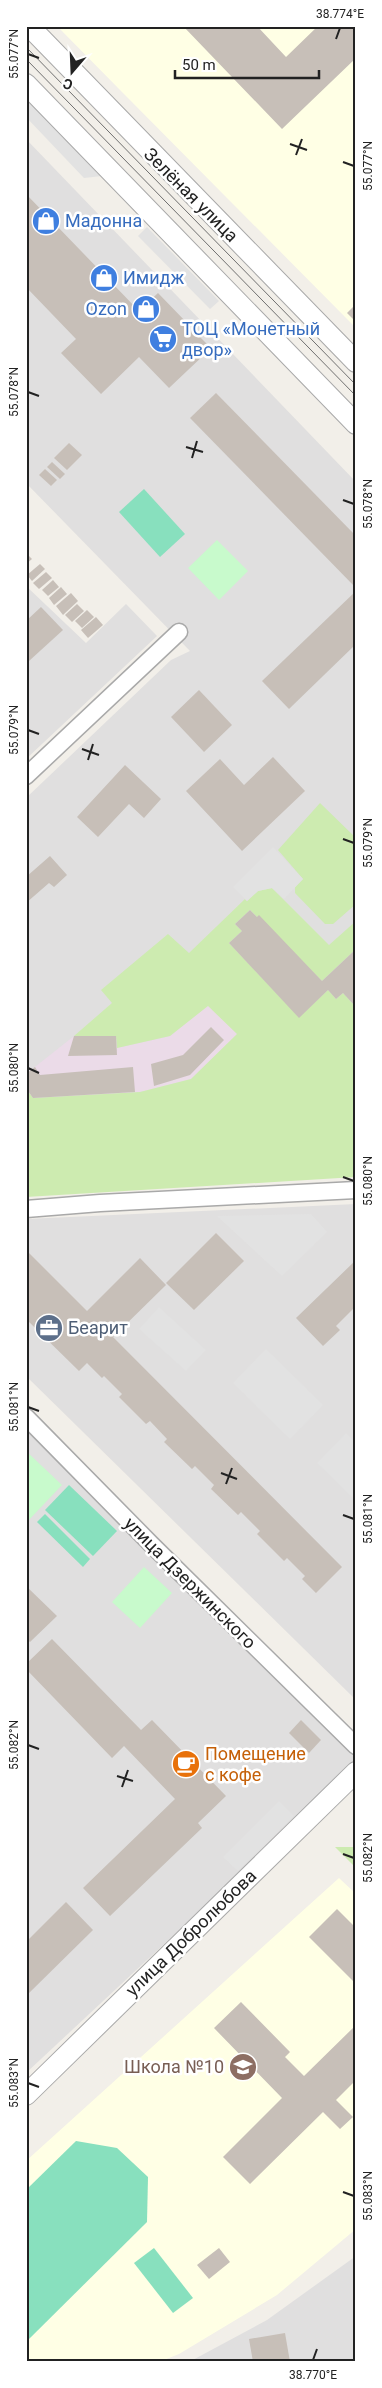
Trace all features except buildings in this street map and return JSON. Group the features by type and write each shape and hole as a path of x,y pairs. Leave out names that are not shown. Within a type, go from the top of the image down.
{"street":[{"name":"Зелёная улица","path":"29,26 356,362"},
{"path":"26,84 356,424"},
{"path":"26,776 178,632"},
{"path":"26,1209 100,1203 356,1190"},
{"name":"улица Дзержинского","path":"26,1417 158,1551 356,1746"},
{"name":"улица Добролюбова","path":"26,2095 356,1772"}],"shaded area":[{"path":"57,26 356,26 356,328 123,93"},
{"path":"26,96 102,176 84,178 26,117"},
{"path":"26,139 356,482 356,1093 26,1104 26,798 171,660 190,651 26,483"},
{"path":"147,227 219,301 210,309 138,236"},
{"path":"26,586 86,643 126,604 157,636 26,759"},
{"path":"273,847 303,879 284,899 272,888 258,891 247,901 233,887"},
{"path":"208,1005 238,1034 191,1079 140,1092 33,1098 26,1088 26,1074 74,1036 116,1036 117,1048 170,1036"},
{"path":"356,1204 356,1700 26,1376 26,1219"},
{"path":"311,1214 327,1232 282,1276 217,1216"},
{"path":"159,1307 206,1350 186,1371 139,1329"},
{"path":"266,1349 323,1405 290,1439 233,1383"},
{"path":"26,1417 356,1739 356,1765 26,2073"},
{"path":"346,1433 356,1443 356,1501 317,1463"},
{"path":"279,1801 294,1816 238,1871 223,1857"},
{"name":"Школа №10","path":"339,1878 356,1894 356,2229 277,2295 179,2354 159,2362 26,2362 26,2161"},
{"path":"356,2256 356,2362 189,2362 267,2320"}],"green space":[{"path":"144,489 185,534 160,557 119,512"},
{"path":"217,540 248,571 219,600 188,568"},
{"path":"320,803 356,838 356,904 333,924 325,924 295,893 295,887 303,879 278,850"},
{"path":"272,888 329,945 356,921 356,949 322,981 250,910 235,924 242,931 229,943 299,1017 328,990 336,999 343,993 354,1005 356,1003 356,1177 26,1197 26,1088 33,1098 140,1092 191,1079 237,1034 208,1006 170,1036 117,1048 116,1036 74,1036 112,1003 101,990 168,934 189,953 245,899 247,901 258,891"},
{"path":"26,1451 62,1485 26,1523"},
{"path":"69,1485 117,1531 93,1556 45,1510"},
{"path":"45,1514 90,1559 83,1567 37,1522"},
{"path":"144,1567 172,1593 140,1628 112,1602"},
{"path":"335,1847 356,1847 356,1868"},
{"path":"76,2141 117,2148 148,2177 147,2222 26,2342 26,2190"},
{"path":"154,2248 193,2298 173,2313 134,2263"}],"tram line":[{"path":"26,47 356,385"},
{"path":"26,59 356,396"}],"place":[{"name":"Мадонна","path":"46,221"},
{"name":"Имидж","path":"104,278"},
{"name":"Ozon","path":"146,309"},
{"name":"ТОЦ «Монетный двор»","path":"163,339"},
{"name":"Беарит","path":"49,1328"},
{"name":"Помещение с кофе","path":"186,1764"},
{"name":"Школа №10","path":"243,2067"}]}
